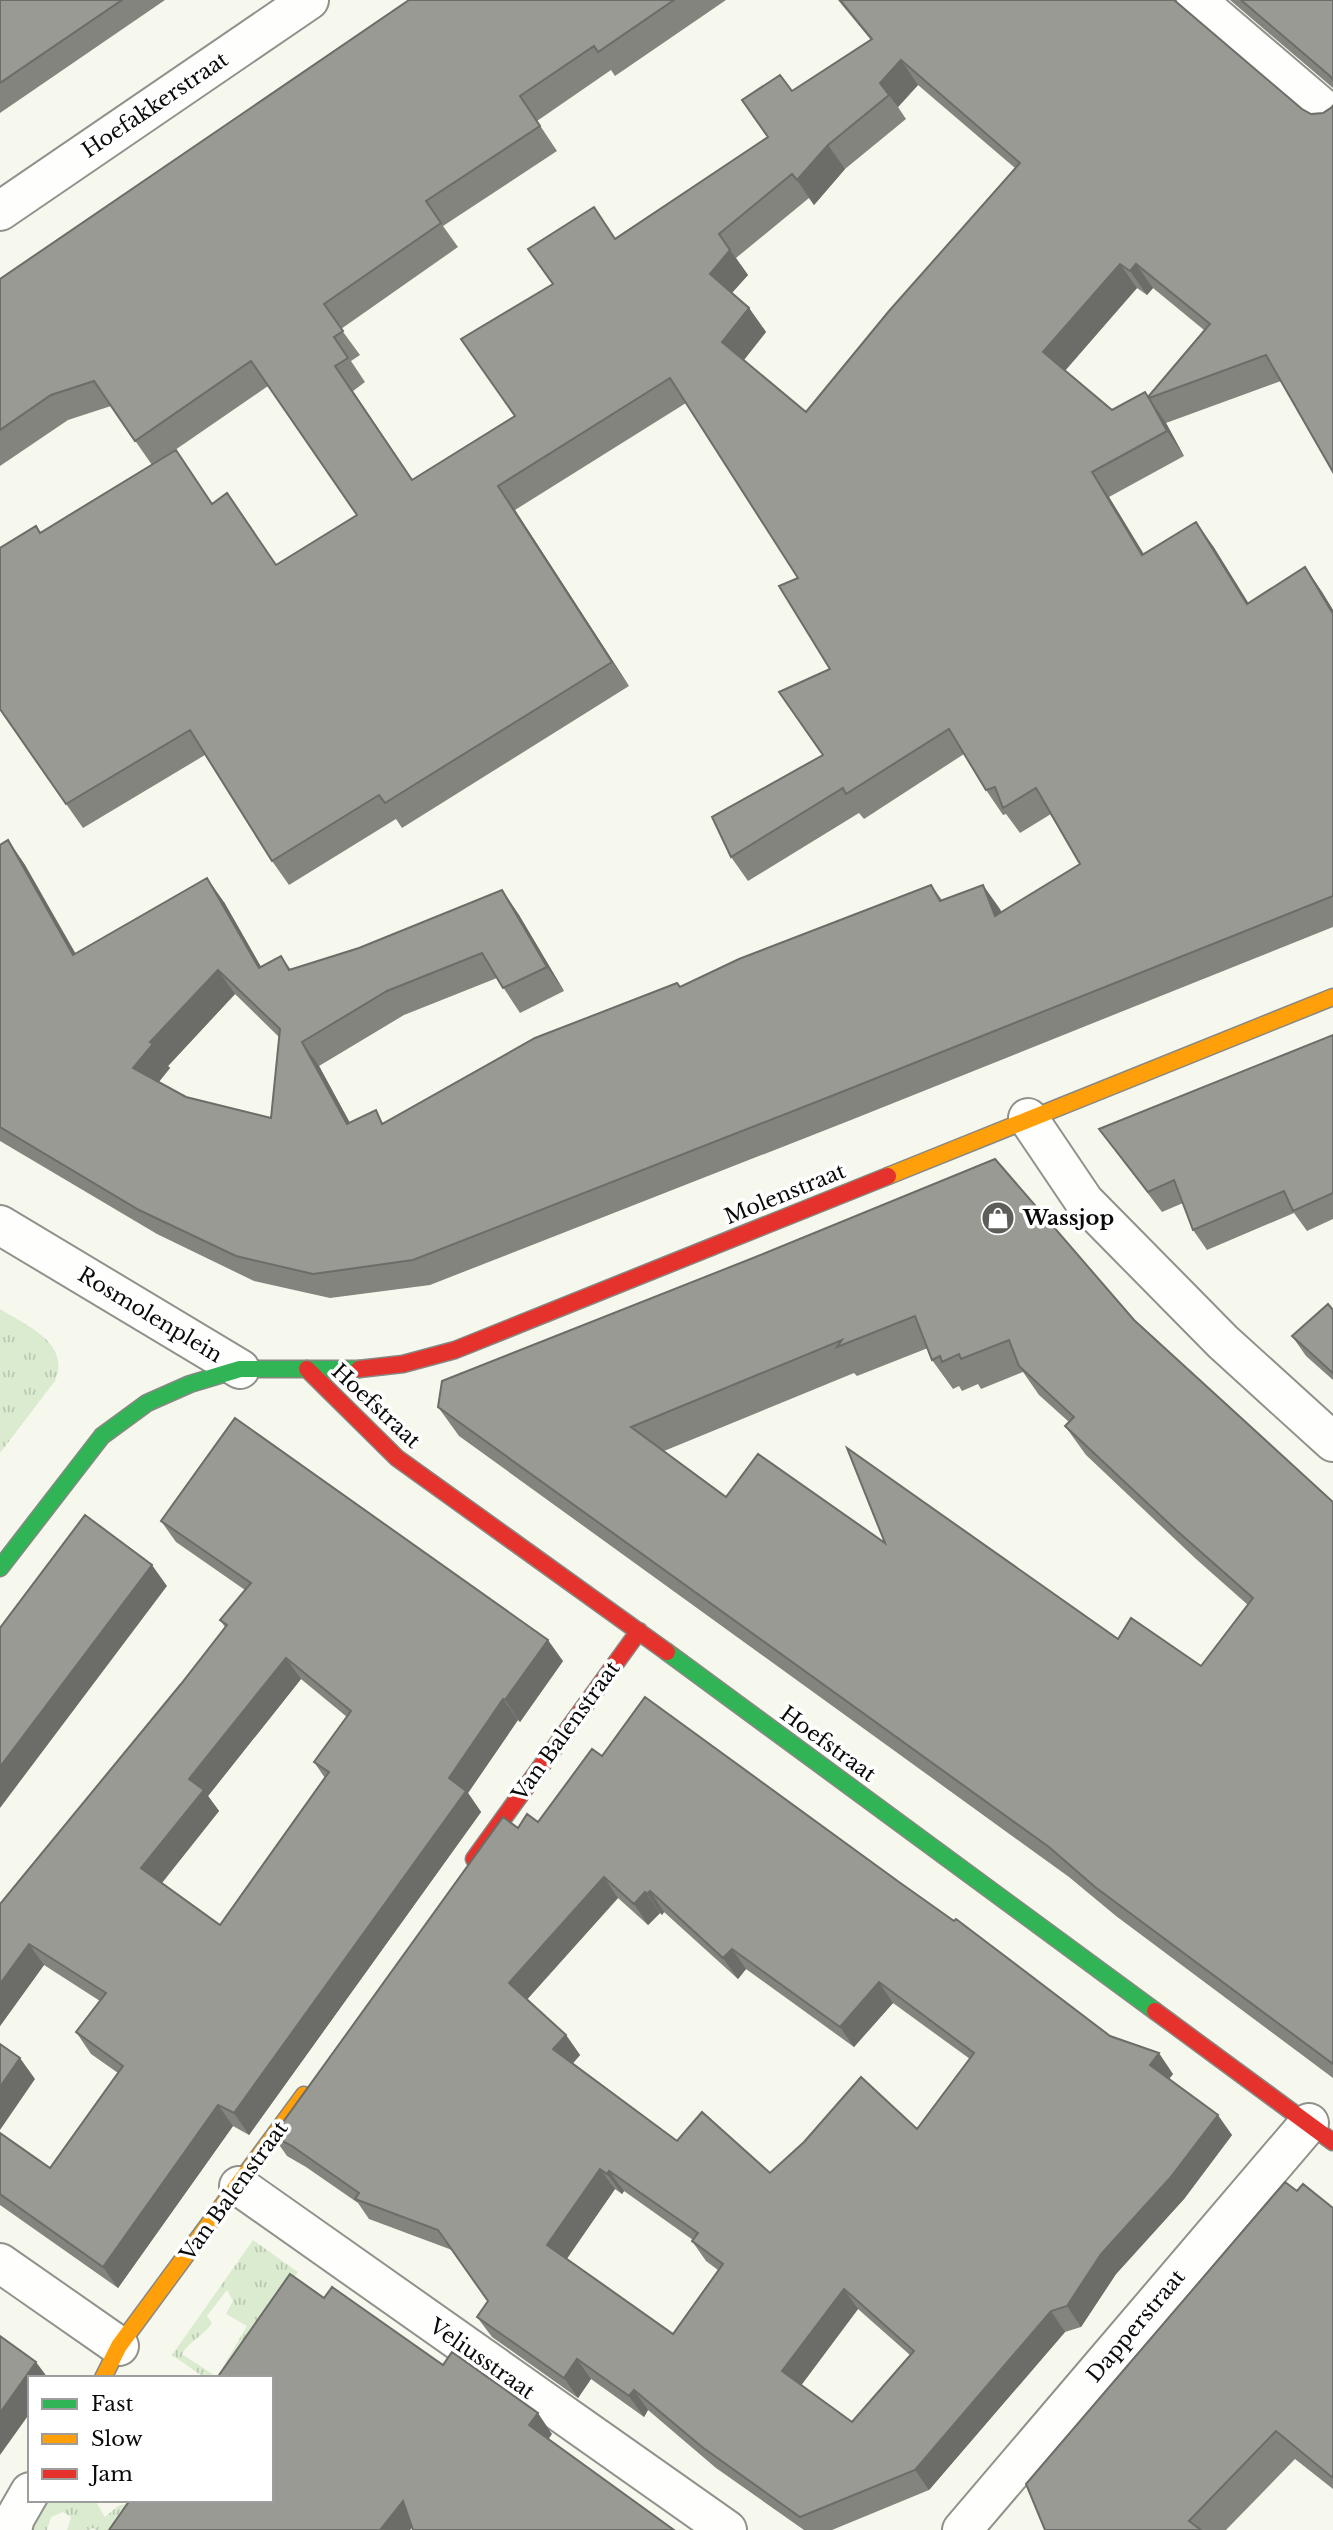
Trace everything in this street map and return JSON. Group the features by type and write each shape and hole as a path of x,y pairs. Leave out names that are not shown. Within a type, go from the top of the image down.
{"street":[{"name":"Hoefakkerstraat","path":"0,211 309,0"},
{"path":"1196,0 1333,117"},
{"name":"Molenstraat","path":"240,1370 355,1370 403,1364 455,1350 1333,997"},
{"path":"1028,1118 1084,1201 1223,1342 1333,1442"},
{"name":"Rosmolenplein","path":"0,1225 240,1370"},
{"name":"Hoefstraat","path":"307,1369 397,1458 639,1631 1321,2132"},
{"name":"Rosmolenplein","path":"0,1567 102,1436 147,1403 190,1384 240,1370"},
{"name":"Van Balenstraat","path":"467,1869 639,1631"},
{"name":"Van Balenstraat","path":"111,2362 312,2084"},
{"name":"Dapperstraat","path":"962,2530 1321,2132"},
{"name":"Veliusstraat","path":"239,2186 727,2530"},
{"path":"0,2263 111,2362"},
{"path":"12,2530 15,2518 28,2495"}],"green space":[{"path":"0,1309 44,1337 57,1356 58,1368 55,1381 0,1453"},
{"path":"253,2240 298,2272 225,2376 218,2376 247,2326 226,2314 233,2301 227,2290 207,2316 212,2323 182,2354 215,2376 202,2376 172,2355"},
{"path":"42,2502 96,2502 105,2517 118,2506 131,2502 118,2530 67,2530 71,2517 63,2512 51,2517 47,2530 32,2530"}],"building":[{"path":"0,0 122,0 0,83"},
{"path":"409,0 674,0 598,52 594,46 520,96 540,126 426,201 441,223 324,304 343,331 334,337 348,358 335,366 412,480 515,416 461,339 553,284 528,249 594,207 615,239 768,137 742,100 780,75 792,91 872,39 840,0 1174,0 1302,109 1311,114 1323,113 1333,105 1333,472 1266,355 1149,398 1167,431 1092,472 1142,555 1196,522 1247,604 1305,567 1333,614 1333,896 413,1260 313,1274 236,1256 139,1210 0,1127 0,845 8,840 73,955 207,878 259,968 281,956 289,970 359,948 502,890 547,967 503,988 482,953 387,991 302,1042 347,1124 376,1110 382,1124 535,1038 677,983 680,987 739,959 931,885 940,901 983,885 995,916 1080,864 1036,788 1003,808 995,787 986,790 949,729 846,794 843,788 731,857 712,817 823,755 779,692 830,669 779,586 798,578 670,378 498,486 612,662 385,803 379,795 272,861 190,730 66,804 0,709 0,548 36,526 40,533 176,450 212,504 227,493 276,565 357,515 251,361 135,441 94,381 51,395 0,430 0,279","holes":["901,60 1020,163 889,311 806,412 722,342 749,308 710,274 730,250 719,234 792,174 797,180 828,145 889,95 880,83","1120,264 1130,271 1136,264 1210,324 1148,397 1145,392 1112,410 1043,352","218,970 280,1029 271,1118 186,1097 133,1068 153,1044 150,1042"]},
{"path":"1241,0 1333,0 1333,80 1330,76"},
{"path":"1333,1035 1333,1193 1293,1211 1284,1191 1193,1230 1174,1180 1148,1192 1099,1129"},
{"path":"995,1159 1134,1320 1333,1502 1333,2064 1095,1887 1049,1847 438,1407 442,1381","holes":["915,1316 932,1360 940,1356 942,1362 959,1354 961,1359 1009,1340 1019,1366 1074,1417 1065,1426 1253,1598 1201,1666 1131,1618 1118,1639 847,1448 885,1543 758,1454 726,1497 631,1427 842,1340 837,1347"]},
{"path":"1328,1304 1333,1310 1333,1373 1292,1336"},
{"path":"235,1418 548,1640 505,1700 503,1699 449,1778 466,1791 234,2113 218,2105 103,2267 0,2194 0,2133 50,2168 123,2066 76,2032 106,1993 29,1944 0,1984 0,1904 181,1684 227,1625 220,1620 251,1583 161,1521","holes":["286,1658 351,1711 314,1762 329,1772 220,1925 141,1868 204,1790 189,1779"]},
{"path":"85,1515 152,1565 0,1767 0,1628"},
{"path":"645,1697 899,1882 954,1921 956,1919 1110,2036 1159,2053 1150,2065 1218,2115 1170,2178 1101,2254 1067,2306 1051,2311 915,2470 800,2517 702,2447 634,2390 629,2396 577,2359 564,2378 477,2317 488,2301 438,2230 355,2199 359,2193 292,2146 273,2136 503,1817 518,1828 527,1814 538,1822 592,1749 602,1756","holes":["604,1877 634,1904 645,1892 647,1894 650,1891 723,1958 732,1949 840,2027 879,1982 974,2053 917,2129 861,2077 804,2142 770,2173 702,2112 677,2141 553,2049 566,2035 509,1983","600,2169 607,2174 609,2171 698,2233 692,2241 723,2264 673,2334 547,2245","844,2289 914,2351 852,2422 782,2371"]},
{"path":"0,2044 20,2058 0,2087"},
{"path":"1285,2182 1297,2191 1303,2184 1333,2208 1333,2478 1276,2431 1189,2521 1201,2530 1045,2530 1026,2484"},
{"path":"290,2274 324,2298 332,2287 443,2365 452,2352 538,2413 529,2425 674,2530 413,2530 403,2501 380,2530 109,2530 129,2502 273,2502 273,2376 218,2376"},
{"path":"0,2336 36,2362 0,2413"}],"traffic: fast":[{"path":"0,1568 102,1436 147,1403 190,1384 240,1369 359,1369"},
{"path":"667,1652 1155,2011"}],"traffic: slow":[{"path":"888,1176 1333,997"},
{"path":"104,2376 119,2346 304,2095"}],"traffic: jam":[{"path":"359,1369 403,1364 455,1350 888,1176"},
{"path":"307,1369 397,1458 667,1652"},
{"path":"474,1859 639,1631"},
{"path":"1155,2011 1333,2142"}],"place":[{"name":"Wassjop","path":"998,1218"}]}
